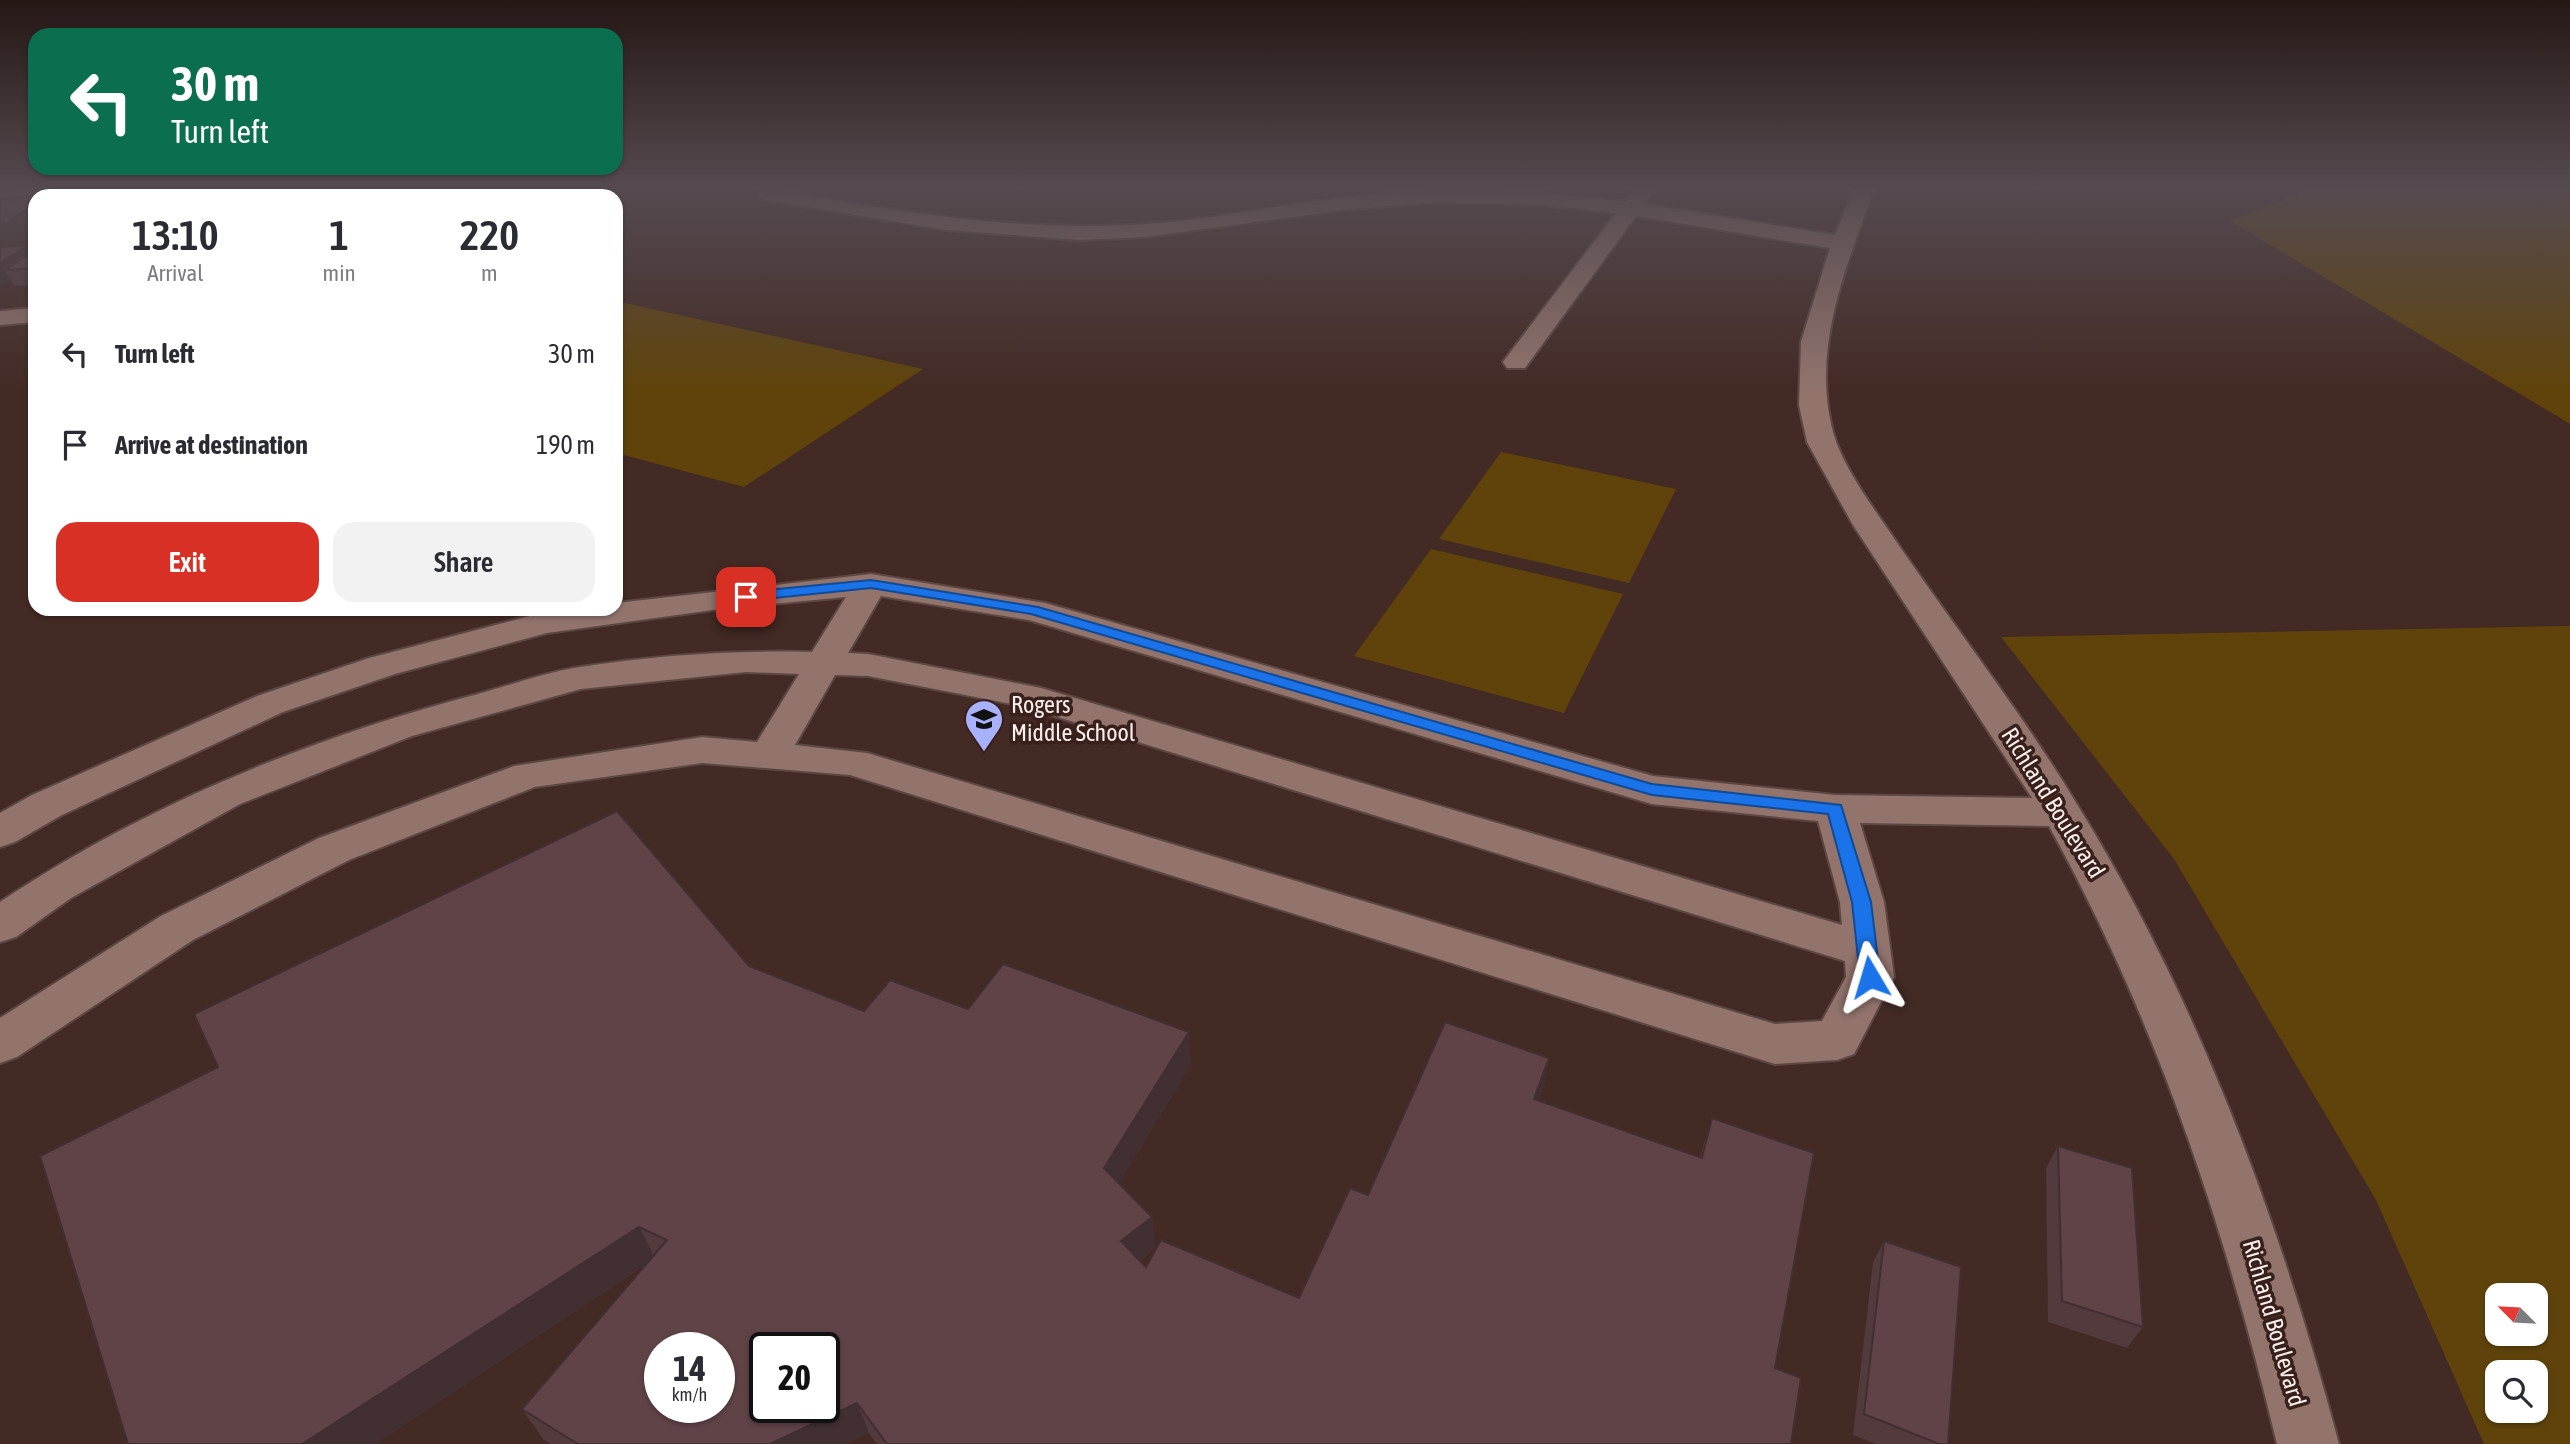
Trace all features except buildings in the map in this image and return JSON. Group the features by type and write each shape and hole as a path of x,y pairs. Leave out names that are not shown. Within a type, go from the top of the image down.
{"street":[{"path":"1516,362 1595,256"},
{"name":"Richland Boulevard","path":"1840,256 1812,341 1809,385 1820,439 1860,513 2061,811 2128,932 2203,1104 2264,1283 2308,1444"},
{"path":"0,318 28,316"},
{"path":"623,612 720,599 871,584 1033,610 1652,790 1835,809 2061,811"},
{"path":"769,755 827,664 871,584"},
{"path":"0,832 47,805 270,704 382,666 545,623 596,616"},
{"path":"0,925 55,887 226,794 398,727 579,678 746,661 868,665 1028,696 1867,950"},
{"path":"0,1043 177,928 334,849 528,775 702,750 853,762 1775,1044 1837,1040 1870,977 1862,902 1835,809"}],"shaded area":[{"path":"2289,256 2570,256 2570,424"},
{"path":"623,303 923,369 744,487 623,455"},
{"path":"1501,452 1676,489 1629,583 1439,539"},
{"path":"1431,549 1623,594 1564,713 1354,656"},
{"path":"2570,626 2570,1444 2484,1444 2376,1200 2174,859 2001,637"}],"place":[{"name":"Rogers Middle School","path":"984,753"}],"route":[{"path":"746,597 871,584 1033,610 1652,790 1835,809 1862,902 1870,977"}]}
